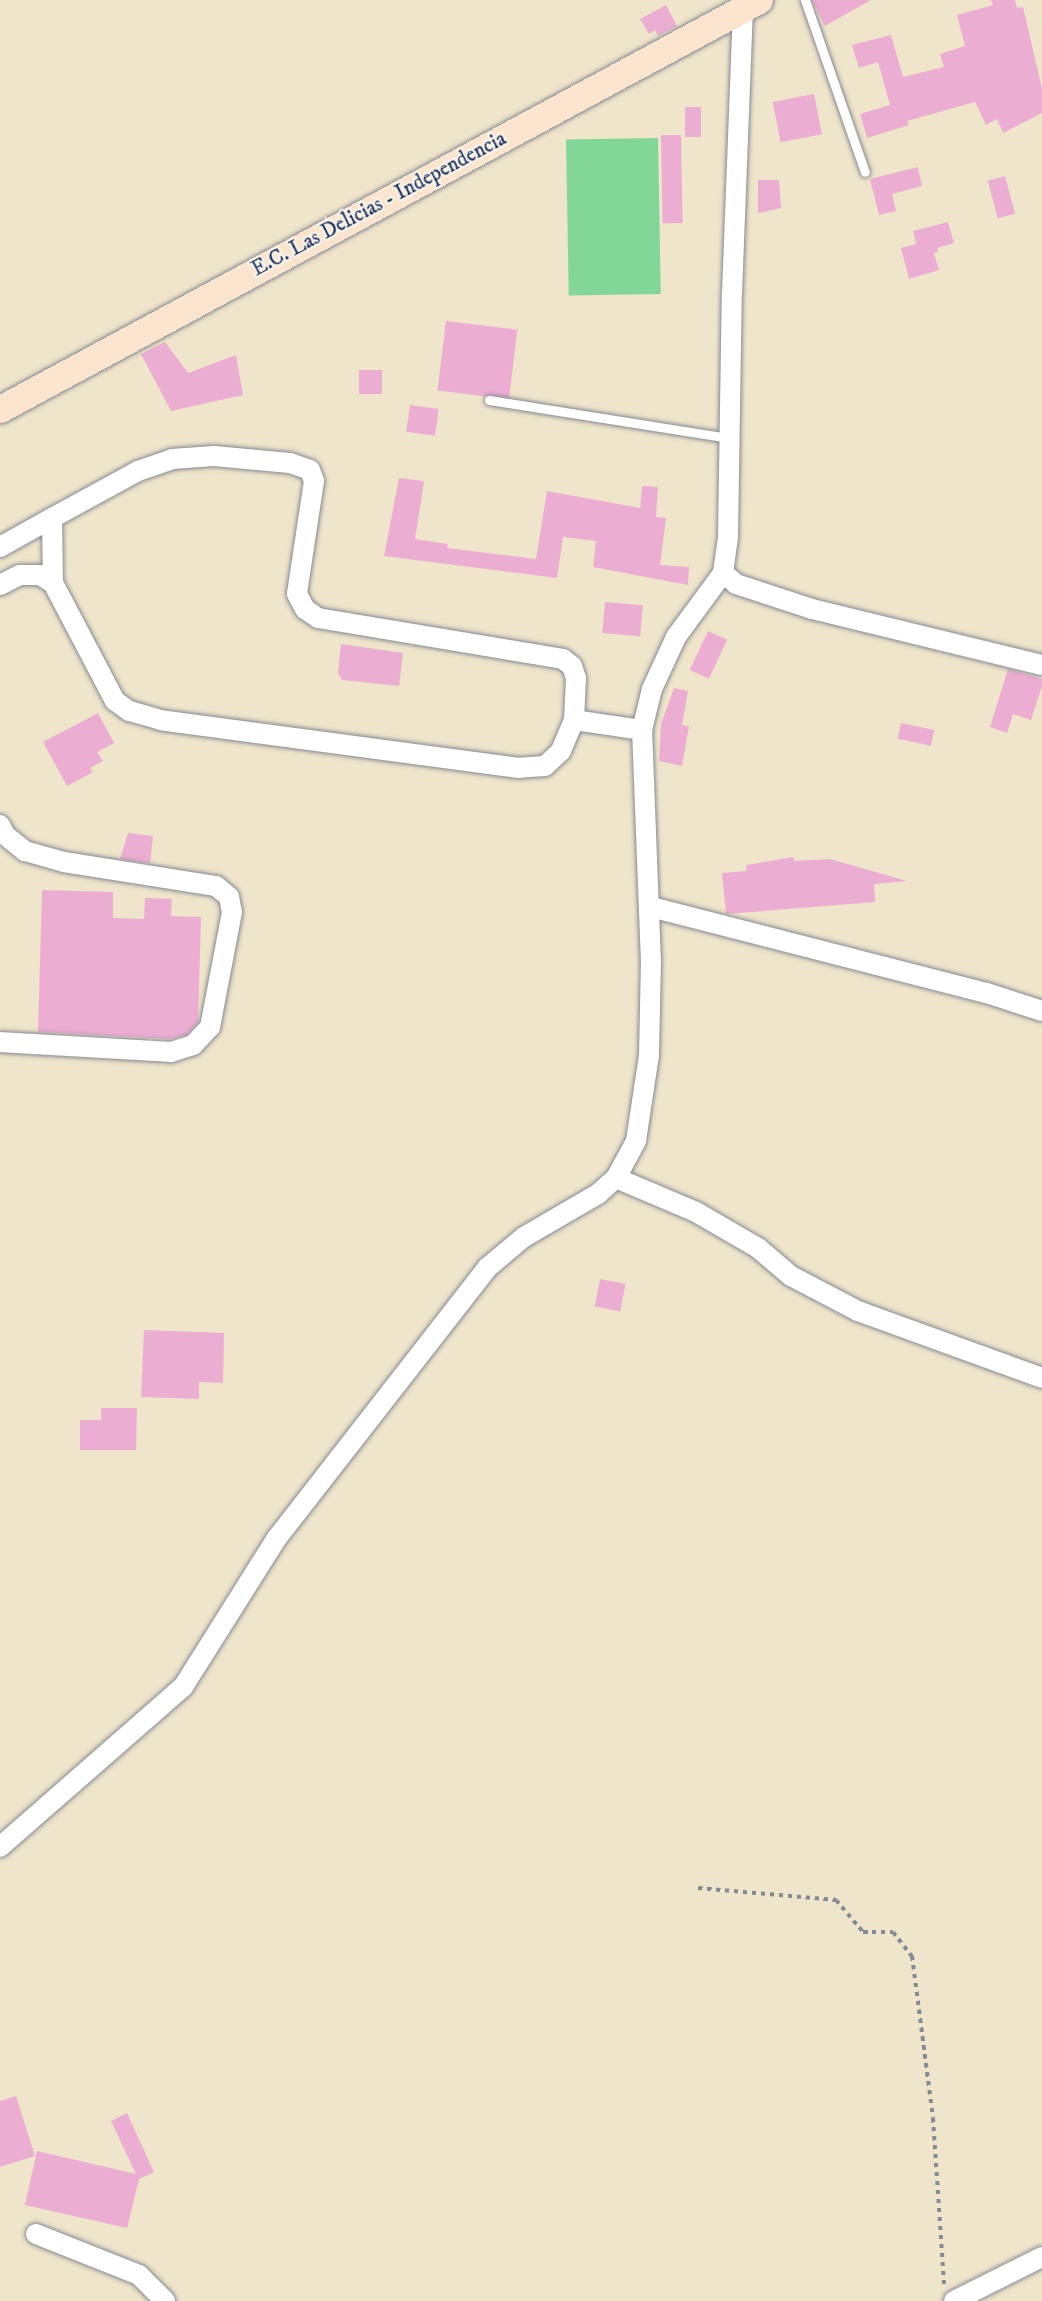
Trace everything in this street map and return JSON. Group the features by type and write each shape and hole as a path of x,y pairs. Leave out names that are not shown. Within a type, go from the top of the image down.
{"street":[{"name":"E.C. Las Delicias - Independencia","path":"0,409 751,4"},
{"path":"0,1847 183,1687 276,1538 487,1268 524,1237 598,1194 616,1178 636,1141 649,1055 651,907 642,730 652,689 676,637 723,573 728,536 730,438 751,4"},
{"path":"0,547 52,518 138,471 172,459 214,456 290,463 310,470 314,481 297,594 305,609 318,618 564,659 572,666 576,678 574,720 561,751 545,766 519,768 161,720 129,711 115,701 53,583 52,518"},
{"path":"723,573 736,584 812,609 1042,665"},
{"path":"0,585 20,575 40,575 53,583"},
{"path":"574,720 642,730"},
{"path":"0,825 5,835 25,851 64,862 216,886 229,897 232,912 210,1027 193,1045 171,1052 0,1042"},
{"path":"651,907 987,993 1042,1011"},
{"path":"616,1178 696,1212 758,1248 791,1276 858,1311 1042,1378"},
{"path":"36,2234 139,2275 165,2301"},
{"path":"949,2295 1042,2257"}],"lane":[{"path":"805,0 865,172"},
{"path":"489,400 730,438"}],"path":[{"path":"698,1888 836,1900 863,1932 893,1932 912,1956 933,2118 949,2295"}],"green space":[{"path":"658,138 661,294 569,296 566,140"}],"building":[{"path":"812,0 871,0 825,26"},
{"path":"991,0 1015,0 1017,8 1023,7 1042,89 1042,113 1003,133 997,119 986,125 975,102 907,121 909,125 867,138 860,114 890,105 878,62 859,68 852,45 891,35 903,77 944,67 940,54 965,46 957,15 993,5"},
{"path":"666,5 677,26 658,36 655,30 649,34 640,19"},
{"path":"814,94 822,134 781,142 773,102"},
{"path":"685,107 701,107 701,137 685,137"},
{"path":"661,135 681,135 683,223 663,223"},
{"path":"918,167 922,186 892,194 896,211 879,215 870,179"},
{"path":"1005,176 1015,214 998,218 988,181"},
{"path":"758,180 779,180 781,208 758,213"},
{"path":"948,222 954,243 937,248 938,252 934,253 939,270 909,279 901,248 916,244 913,231"},
{"path":"446,321 517,330 509,399 437,390"},
{"path":"165,342 188,373 236,355 243,395 171,411 141,354"},
{"path":"359,370 382,370 382,394 359,394"},
{"path":"410,405 439,409 435,436 406,432"},
{"path":"399,478 424,481 415,539 448,544 447,548 536,559 547,491 640,508 642,486 658,487 656,517 666,518 660,565 689,567 688,585 593,567 596,541 563,537 557,578 384,556"},
{"path":"605,602 643,605 640,636 602,633"},
{"path":"708,631 727,640 709,679 690,670"},
{"path":"341,644 403,653 399,686 342,680 338,673"},
{"path":"1008,669 1042,679 1042,686 1031,720 1013,714 1007,733 990,727"},
{"path":"674,688 688,691 682,725 689,726 682,766 659,761 661,724"},
{"path":"98,713 114,743 97,752 103,761 90,768 93,772 67,786 43,742"},
{"path":"901,723 934,730 931,746 898,739"},
{"path":"128,833 153,836 150,863 120,859"},
{"path":"793,857 794,861 830,859 907,881 874,884 875,902 726,914 722,873 746,871 746,865"},
{"path":"42,890 113,892 113,918 144,919 145,898 172,899 171,916 201,917 198,1022 186,1035 171,1039 38,1032"},
{"path":"600,1279 626,1284 620,1311 595,1306"},
{"path":"144,1330 224,1333 223,1383 199,1382 199,1399 141,1397"},
{"path":"101,1408 137,1408 136,1450 80,1450 80,1420 101,1420"},
{"path":"16,2096 35,2156 0,2167 0,2101"},
{"path":"127,2113 154,2172 139,2179 127,2228 25,2205 37,2151 136,2174 111,2121"}]}
